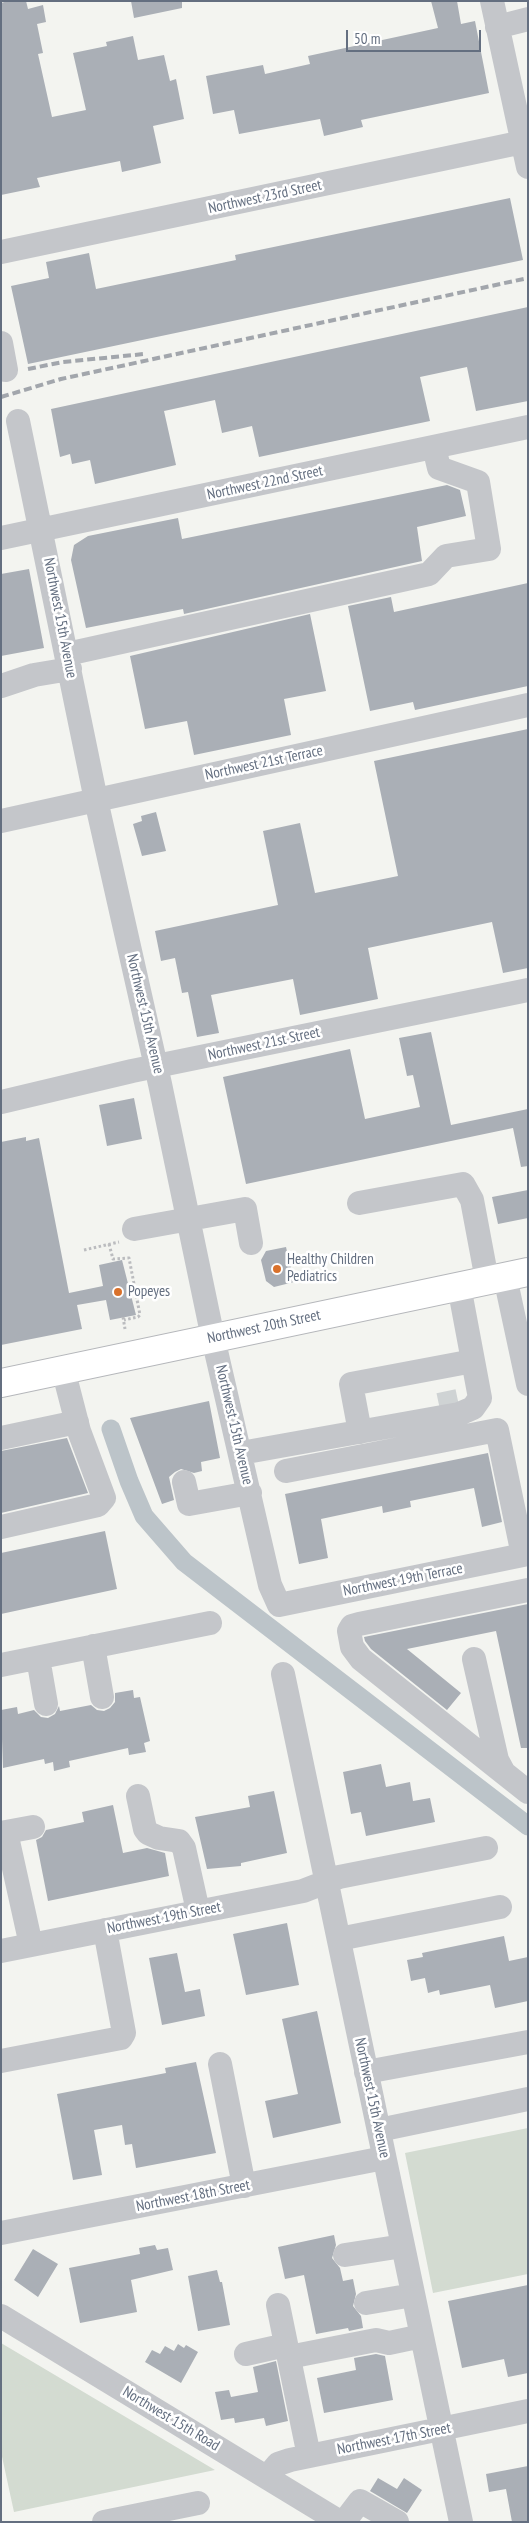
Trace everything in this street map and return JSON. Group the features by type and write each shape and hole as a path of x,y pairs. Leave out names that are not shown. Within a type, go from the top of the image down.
{"main road":[{"name":"Northwest 20th Street","path":"1,1383 507,1276"}],"street":[{"path":"492,1 525,142 528,167"},
{"path":"497,27 528,19"},
{"name":"Northwest 23rd Street","path":"1,252 525,142"},
{"path":"1,343 6,370"},
{"name":"Northwest 15th Avenue","path":"18,422 42,529 96,800 156,1067 213,1338 270,1585 279,1605"},
{"name":"Northwest 22nd Street","path":"1,538 528,427"},
{"path":"1,686 68,661 428,574 446,556 489,549 478,482 439,468 434,447"},
{"name":"Northwest 21st Terrace","path":"1,821 528,705"},
{"name":"Northwest 21st Street","path":"1,1102 156,1067 528,990"},
{"path":"359,1203 463,1184 507,1276 522,1329 528,1384"},
{"path":"134,1228 245,1209 251,1242"},
{"path":"459,1286 473,1361 459,1401"},
{"path":"360,1432 351,1384 473,1361"},
{"path":"1,1527 98,1505 104,1498 77,1422 63,1369"},
{"path":"241,1453 459,1414 472,1408 459,1401 415,1410 384,1427"},
{"path":"1,1438 77,1422"},
{"path":"286,1471 497,1430 526,1555"},
{"path":"184,1482 189,1504 250,1493"},
{"name":"Northwest 19th Terrace","path":"279,1605 526,1555"},
{"path":"528,1590 359,1624 352,1626 349,1631 352,1647 361,1659 528,1792"},
{"path":"1,1665 210,1622"},
{"path":"93,1646 102,1697"},
{"path":"38,1658 46,1704"},
{"path":"474,1659 497,1760 504,1773"},
{"name":"Northwest 15th Avenue","path":"283,1674 460,2522"},
{"path":"138,1796 145,1829 148,1833 159,1838 179,1841 184,1848 198,1912"},
{"path":"31,1945 4,1833 33,1827"},
{"name":"Northwest 19th Street","path":"1,1951 310,1889 339,1877 486,1848"},
{"path":"338,1939 500,1907"},
{"path":"1,2061 121,2038 124,2033 105,1930"},
{"path":"366,2072 528,2042"},
{"path":"220,2064 244,2186"},
{"path":"378,2130 528,2099"},
{"name":"Northwest 18th Street","path":"1,2234 384,2158"},
{"path":"345,2255 403,2246"},
{"path":"366,2303 413,2295"},
{"path":"278,2305 290,2351 308,2456"},
{"name":"Northwest 15th Road","path":"1,2316 342,2522"},
{"path":"246,2354 290,2351 376,2340 389,2343 422,2336"},
{"name":"Northwest 17th Street","path":"267,2477 278,2464 308,2456 528,2411"},
{"path":"342,2522 360,2501 397,2522"},
{"path":"104,2522 198,2502"}],"path":[{"path":"84,1250 110,1244 112,1259 128,1258 140,1315 123,1319 125,1328"}],"shaded area":[{"path":"528,2128 528,2274 433,2293 405,2153"},
{"path":"1,2343 215,2470 14,2512 1,2452"}],"building":[{"path":"26,1 28,9 43,5 46,22 37,24 43,53 38,54 52,117 86,110 73,53 107,46 106,42 133,36 138,60 164,55 170,81 176,79 184,119 153,126 161,163 122,172 120,161 37,178 40,187 1,195 1,3"},
{"path":"131,1 182,1 182,8 134,18"},
{"path":"431,1 457,1 461,24 475,21 489,93 361,120 363,127 324,136 320,119 239,134 234,110 213,114 206,76 263,65 265,74 310,64 308,56 438,28"},
{"path":"510,198 523,260 28,364 11,286 49,278 46,262 89,253 96,289 236,260 235,255"},
{"path":"528,307 528,401 476,411 467,367 420,377 430,421 259,457 252,426 222,433 215,400 164,411 176,465 95,484 90,460 72,464 70,454 60,457 51,409"},
{"path":"447,485 460,490 466,516 417,527 422,561 184,614 183,609 86,628 71,560 74,545 88,536 178,518 182,539"},
{"path":"29,569 44,648 1,656 1,574"},
{"path":"528,583 528,686 415,710 413,702 370,711 348,606 391,597 394,612"},
{"path":"310,614 326,691 284,699 291,735 194,755 187,721 145,729 130,656"},
{"path":"528,729 528,968 503,973 492,922 368,948 378,999 300,1015 293,979 211,995 219,1033 197,1037 188,992 182,993 175,958 161,961 155,931 278,905 263,831 300,823 315,893 398,876 374,761"},
{"path":"156,812 166,851 142,856 133,824 142,821 141,816"},
{"path":"431,1032 451,1125 528,1109 528,1166 521,1167 513,1128 246,1184 223,1077 350,1049 365,1119 420,1107 413,1075 407,1076 399,1038"},
{"path":"134,1098 142,1139 107,1146 99,1105"},
{"path":"26,1137 26,1141 39,1138 69,1293 103,1286 99,1265 122,1260 136,1315 110,1320 106,1300 77,1305 82,1329 1,1345 1,1142"},
{"path":"528,1190 528,1218 498,1224 492,1197"},
{"name":"Healthy Children Pediatrics","path":"286,1247 294,1282 274,1287 266,1281 261,1260 266,1251"},
{"path":"209,1401 220,1458 201,1462 202,1471 194,1473 181,1469 175,1472 169,1477 174,1500 162,1504 130,1418"},
{"path":"67,1438 88,1493 1,1513 1,1451"},
{"path":"488,1453 502,1522 482,1527 474,1488 410,1501 411,1507 383,1513 382,1506 321,1519 328,1558 299,1564 285,1494"},
{"path":"105,1531 117,1589 1,1614 1,1553"},
{"path":"528,1604 528,1748 521,1748 496,1631 407,1649 461,1693 447,1710 371,1649 364,1637"},
{"path":"133,1690 134,1698 140,1697 150,1741 144,1743 146,1752 129,1755 128,1748 69,1761 70,1767 54,1771 53,1762 45,1764 44,1759 3,1768 1,1710 17,1707 18,1714 34,1710 41,1717 48,1718 55,1714 59,1706 60,1711 91,1705 97,1710 104,1711 115,1702 115,1693"},
{"path":"381,1764 386,1787 410,1782 413,1801 430,1798 435,1822 366,1836 361,1812 351,1814 343,1772"},
{"path":"274,1791 287,1853 241,1863 241,1866 207,1869 195,1817 250,1807 248,1796"},
{"path":"113,1805 123,1853 147,1848 165,1853 169,1876 48,1901 36,1840 42,1837 46,1830 84,1822 82,1812"},
{"path":"287,1923 299,1985 246,1995 233,1934"},
{"path":"504,1936 509,1961 528,1957 528,2001 495,2008 490,1985 440,1995 439,1990 428,1993 425,1978 411,1981 407,1960 423,1957 422,1953"},
{"path":"177,1953 185,1992 200,1989 205,2016 162,2025 149,1958"},
{"path":"317,2011 341,2123 273,2138 265,2101 298,2094 282,2019"},
{"path":"196,2062 216,2153 136,2168 132,2144 125,2145 122,2125 94,2130 102,2175 73,2180 57,2094 166,2073 165,2068"},
{"path":"334,2235 336,2245 332,2258 340,2268 343,2281 353,2279 356,2294 353,2306 361,2316 363,2328 349,2331 348,2328 316,2334 304,2275 285,2279 278,2247"},
{"path":"155,2245 157,2250 168,2248 173,2270 131,2280 137,2312 80,2323 69,2268 140,2254 139,2248"},
{"path":"33,2249 58,2264 38,2297 14,2280"},
{"path":"217,2270 220,2282 222,2282 230,2325 198,2331 188,2276"},
{"path":"528,2285 528,2373 508,2377 504,2359 462,2368 448,2301"},
{"path":"178,2344 184,2348 186,2345 198,2352 181,2383 145,2362 152,2350 160,2354 165,2346 174,2351"},
{"path":"376,2354 385,2356 393,2400 324,2413 317,2378 356,2370 354,2358"},
{"path":"276,2361 288,2421 266,2426 264,2418 235,2423 234,2418 221,2420 215,2392 229,2390 231,2397 258,2392 253,2367"},
{"path":"528,2466 528,2522 512,2522 506,2489 489,2492 486,2474"},
{"path":"378,2478 397,2489 404,2478 422,2490 407,2513 370,2491"}],"waterway":[{"path":"111,1429 129,1481 144,1516 184,1562 528,1826"}],"tunnel":[{"path":"439,1405 458,1401"}],"railway":[{"path":"1,397 61,379 528,278"},
{"path":"28,369 63,362 144,354"}],"place":[{"name":"Healthy Children Pediatrics","path":"277,1269"},
{"name":"Popeyes","path":"118,1292"}]}
